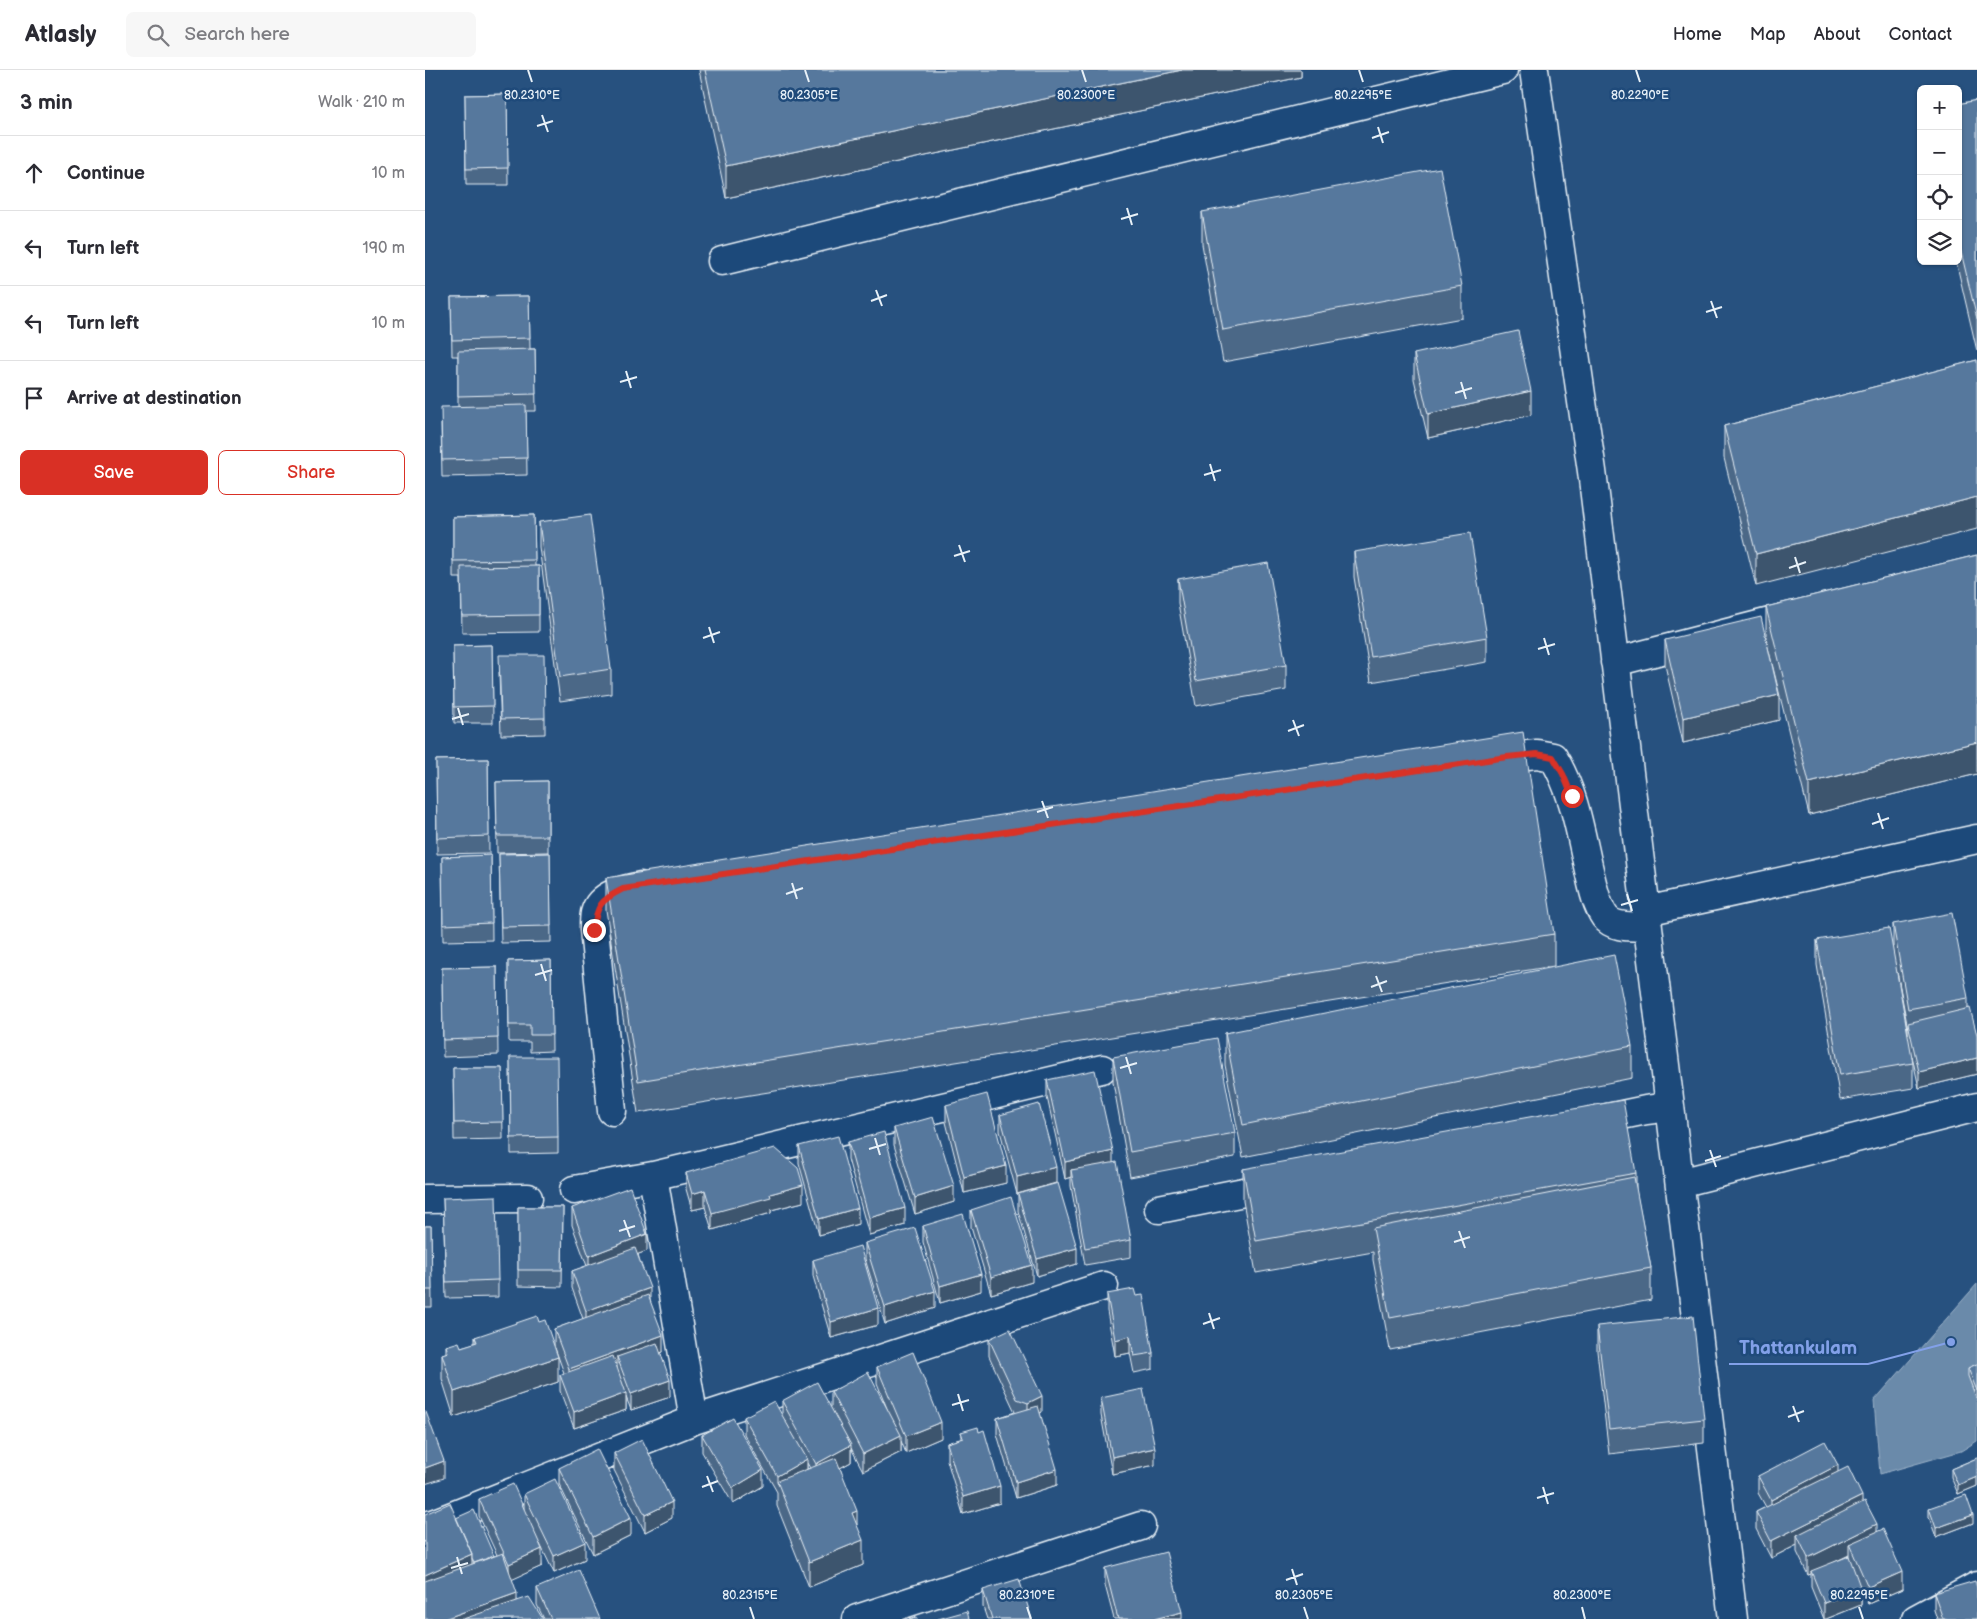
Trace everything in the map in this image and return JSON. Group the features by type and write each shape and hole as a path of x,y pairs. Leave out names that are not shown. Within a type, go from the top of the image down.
{"street":[{"path":"722,261 1503,70"},
{"path":"1534,70 1592,471 1733,1619"},
{"path":"1615,662 1825,608"},
{"path":"1468,763 1537,754 1553,757 1563,774 1572,796 1595,893 1605,918 1617,925 1977,840"},
{"path":"612,1111 594,930 595,912 608,896 623,889 662,883"},
{"path":"574,1190 653,1176 1102,1069"},
{"path":"1568,1126 1670,1107"},
{"path":"1680,1182 1977,1107"},
{"path":"653,1176 694,1420"},
{"path":"1159,1209 1305,1179"},
{"path":"425,1199 528,1198"},
{"path":"425,1527 694,1420 1103,1286"},
{"path":"857,1619 1141,1526"},
{"path":"1916,1619 1977,1586"}],"water":[{"path":"1977,1284 1977,1441 1961,1451 1880,1474 1874,1401"}],"building":[{"path":"705,70 1182,70 726,166"},
{"path":"507,94 508,168 466,169 465,95"},
{"path":"1977,100 1977,319 1962,256 1962,103"},
{"path":"1440,168 1462,286 1223,330 1202,212"},
{"path":"529,296 530,338 452,340 451,297"},
{"path":"1518,331 1531,391 1428,414 1414,354"},
{"path":"535,349 536,394 458,396 458,351"},
{"path":"1977,360 1977,497 1756,554 1724,426"},
{"path":"526,405 527,458 442,460 441,407"},
{"path":"534,515 535,560 453,561 453,517"},
{"path":"590,515 611,669 560,677 539,522"},
{"path":"1470,533 1487,637 1371,657 1354,552"},
{"path":"1977,555 1977,742 1809,783 1766,607"},
{"path":"1268,563 1286,665 1196,681 1178,579"},
{"path":"539,566 539,615 462,616 461,567"},
{"path":"1761,617 1779,695 1683,718 1665,640"},
{"path":"492,645 493,706 454,707 453,646"},
{"path":"499,655 544,655 545,718 501,719"},
{"path":"1523,732 1554,934 638,1081 606,878"},
{"path":"488,759 489,836 437,838 436,760"},
{"path":"548,781 548,836 497,836 496,782"},
{"path":"550,853 551,926 501,927 499,854"},
{"path":"491,855 492,923 443,925 442,857"},
{"path":"1952,913 1968,998 1908,1009 1893,924"},
{"path":"1889,928 1913,1063 1840,1075 1817,940"},
{"path":"1614,955 1632,1046 1243,1125 1225,1033"},
{"path":"551,960 552,1035 530,1035 530,1025 509,1025 508,961"},
{"path":"497,967 498,1038 443,1040 442,968"},
{"path":"1970,1008 1977,1035 1977,1058 1919,1072 1908,1023"},
{"path":"1217,1038 1235,1133 1130,1152 1113,1057"},
{"path":"510,1057 557,1057 558,1137 511,1138"},
{"path":"453,1068 502,1068 503,1122 454,1123"},
{"path":"1095,1070 1113,1151 1065,1162 1047,1080"},
{"path":"987,1094 1006,1166 964,1177 946,1105"},
{"path":"1623,1100 1636,1173 1256,1241 1243,1169"},
{"path":"1039,1104 1056,1167 1017,1177 1000,1115"},
{"path":"933,1117 954,1186 915,1198 894,1128"},
{"path":"884,1132 905,1208 869,1218 848,1142"},
{"path":"838,1136 858,1208 819,1219 799,1146"},
{"path":"775,1148 798,1168 803,1185 770,1194 771,1197 712,1213 705,1190 692,1194 686,1173"},
{"path":"1117,1162 1131,1240 1085,1248 1071,1170"},
{"path":"1634,1177 1651,1268 1390,1318 1373,1228"},
{"path":"1058,1183 1077,1248 1037,1259 1018,1194"},
{"path":"630,1187 647,1234 589,1256 572,1208"},
{"path":"496,1196 498,1280 446,1282 443,1198"},
{"path":"1011,1197 1032,1265 991,1277 971,1210"},
{"path":"518,1207 563,1207 562,1270 518,1270"},
{"path":"963,1214 981,1274 940,1286 923,1226"},
{"path":"425,1226 431,1226 432,1290 425,1290"},
{"path":"915,1228 935,1291 885,1307 865,1243"},
{"path":"860,1246 878,1308 831,1322 813,1260"},
{"path":"635,1248 650,1288 586,1311 572,1271"},
{"path":"1134,1289 1136,1296 1143,1295 1153,1353 1134,1356 1130,1336 1115,1340 1107,1294"},
{"path":"648,1295 663,1335 569,1369 554,1329"},
{"path":"537,1316 539,1322 545,1320 558,1357 454,1392 442,1354 448,1352 446,1346 459,1342 461,1347 477,1342 475,1337"},
{"path":"1693,1316 1704,1419 1609,1429 1597,1326"},
{"path":"1010,1329 1042,1396 1028,1403 1017,1399 989,1339"},
{"path":"657,1343 670,1380 631,1394 617,1357"},
{"path":"913,1352 941,1422 906,1436 877,1367"},
{"path":"613,1356 626,1393 574,1412 560,1375"},
{"path":"1977,1364 1977,1391 1968,1368"},
{"path":"868,1372 901,1435 863,1454 831,1392"},
{"path":"817,1382 851,1445 816,1464 782,1401"},
{"path":"1143,1389 1155,1448 1112,1457 1101,1398"},
{"path":"774,1401 807,1459 777,1476 744,1417"},
{"path":"1038,1406 1057,1469 1016,1482 997,1418"},
{"path":"425,1412 444,1461 425,1468"},
{"path":"733,1418 763,1470 733,1488 702,1435"},
{"path":"978,1427 979,1432 984,1430 1000,1486 963,1497 947,1443 963,1438 961,1432"},
{"path":"642,1439 672,1502 645,1515 614,1453"},
{"path":"1825,1441 1838,1465 1771,1500 1758,1476"},
{"path":"597,1449 631,1518 593,1537 559,1468"},
{"path":"836,1458 857,1511 852,1513 863,1540 809,1562 777,1481"},
{"path":"1977,1458 1977,1477 1958,1485 1951,1469"},
{"path":"1848,1467 1862,1496 1771,1541 1756,1512"},
{"path":"555,1479 585,1542 554,1556 524,1494"},
{"path":"513,1484 542,1549 509,1564 479,1499"},
{"path":"1966,1495 1973,1515 1936,1528 1929,1508"},
{"path":"1865,1501 1877,1524 1808,1558 1797,1535"},
{"path":"450,1503 472,1554 425,1575 425,1514"},
{"path":"474,1510 494,1556 474,1563 456,1518"},
{"path":"1883,1529 1902,1572 1868,1587 1849,1544"},
{"path":"1166,1552 1182,1612 1154,1619 1118,1619 1105,1568"},
{"path":"503,1553 517,1593 444,1619 425,1619 425,1581"},
{"path":"1849,1556 1861,1589 1824,1603 1811,1571"},
{"path":"579,1570 600,1619 551,1619 537,1588"},
{"path":"1019,1579 1032,1619 992,1619 983,1590"},
{"path":"1975,1581 1977,1588 1977,1619 1943,1619 1934,1593"},
{"path":"529,1597 543,1619 463,1619"},
{"path":"967,1611 969,1619 938,1619"}],"place":[{"name":"Thattankulam","path":"1951,1342"}],"route":[{"path":"594,930 595,912 608,896 623,889 1507,757 1537,754 1553,757 1563,774 1572,796"}]}
